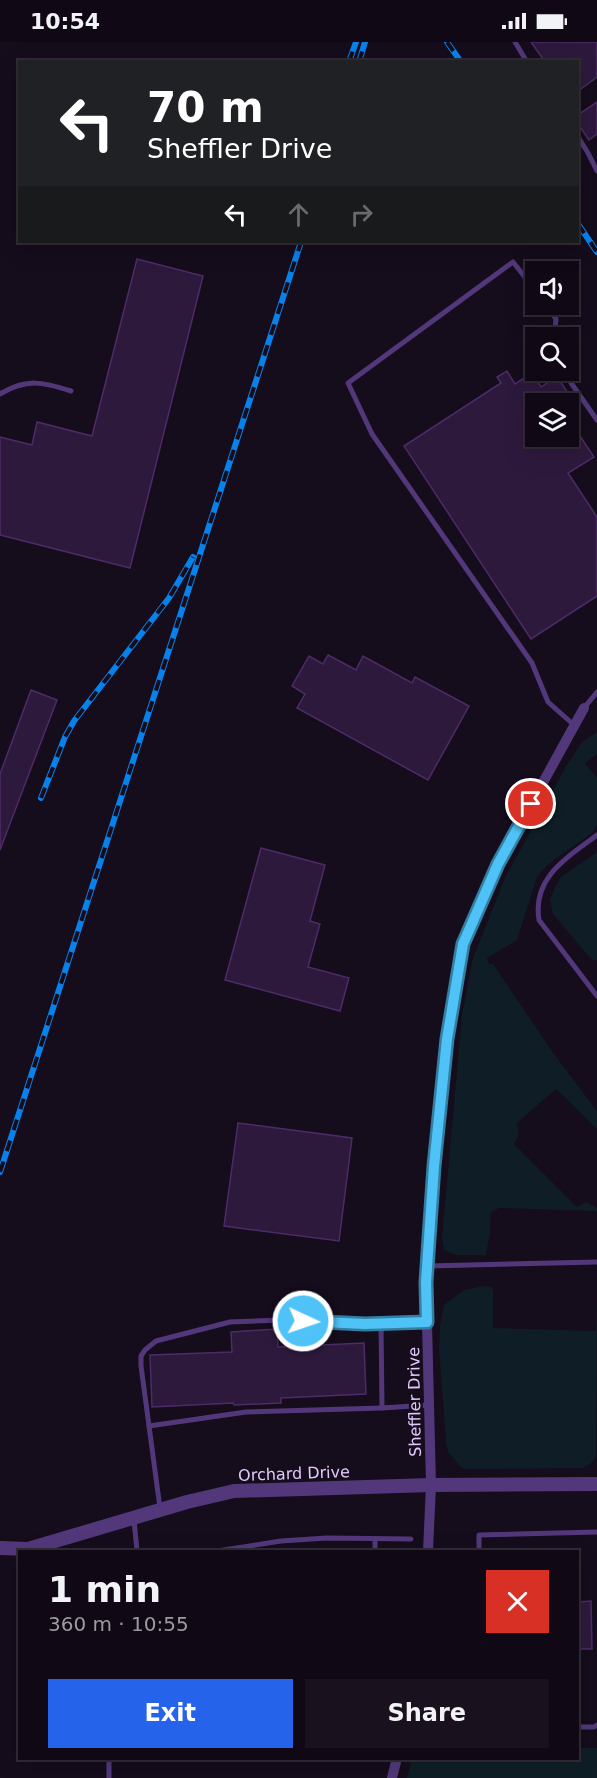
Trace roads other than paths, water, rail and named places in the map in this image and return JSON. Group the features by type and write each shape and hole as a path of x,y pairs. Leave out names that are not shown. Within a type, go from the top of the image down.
{"street":[{"name":"Sheffler Drive","path":"428,1550 431,1485 428,1266 434,1166 447,1039 463,944 498,864 584,708"},
{"name":"Orchard Drive","path":"0,1550 28,1549 234,1491 431,1485 597,1484"},
{"path":"392,1778 396,1760"}],"lane":[{"path":"515,42 526,60"},
{"path":"579,139 597,171"},
{"path":"525,277 513,262 348,382 372,434 532,663 548,702 575,726"},
{"path":"570,381 597,420"},
{"path":"0,394 29,382 46,383 71,392"},
{"path":"584,708 597,692"},
{"path":"597,835 551,872 543,885 537,908 539,920 597,996"},
{"path":"428,1266 597,1262"},
{"path":"160,1510 141,1366 141,1356 156,1341 230,1322 282,1320 427,1322"},
{"path":"381,1323 382,1408"},
{"path":"149,1426 246,1412 429,1405"},
{"path":"134,1518 137,1550"},
{"path":"479,1550 479,1535 597,1532"},
{"path":"375,1539 375,1550"},
{"path":"223,1550 281,1540 411,1539"},
{"path":"579,1727 597,1725"},
{"path":"109,1778 110,1760"}],"railway":[{"path":"350,60 356,42"},
{"path":"360,60 365,42"},
{"path":"447,42 460,60"},
{"path":"579,225 597,252"},
{"path":"0,1172 301,243"},
{"path":"41,798 65,737 74,721 169,598 193,557"}]}
